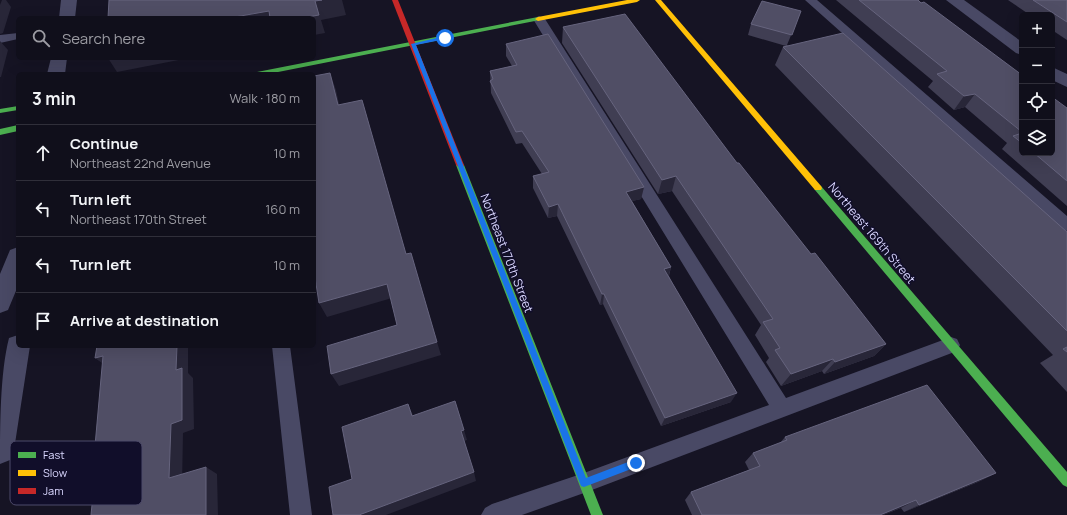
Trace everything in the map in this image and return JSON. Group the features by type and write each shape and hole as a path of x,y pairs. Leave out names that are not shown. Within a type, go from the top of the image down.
{"street":[{"path":"67,16 69,0"},
{"name":"Northeast 170th Street","path":"394,0 413,44 597,515"},
{"path":"268,72 637,0"},
{"name":"Northeast 169th Street","path":"658,0 1067,481"},
{"path":"954,0 1019,48"},
{"path":"56,72 59,60"},
{"path":"1055,74 1067,82"},
{"path":"0,111 16,108"},
{"path":"0,132 16,128"},
{"path":"0,304 16,261"},
{"path":"0,450 18,348"}],"lane":[{"path":"810,0 1067,225"},
{"path":"539,19 782,409"},
{"path":"0,39 16,36"},
{"path":"492,515 584,483 951,344"},
{"path":"281,348 301,515"}],"building":[{"path":"109,0 322,0 315,1 319,15 313,16 270,16 269,11 240,16 108,16"},
{"path":"859,0 918,0 921,3 924,2 1019,73 1019,130 975,94 964,96 937,74 947,71"},
{"path":"1033,0 1067,0 1067,22 1055,14 1055,12 1052,12"},
{"path":"762,1 801,11 792,35 751,24"},
{"path":"625,14 737,163 739,163 811,254 815,253 886,344 835,362 833,359 791,374 775,350 780,348 763,322 773,319 676,176 662,180 563,27"},
{"path":"843,33 1067,232 1067,331 783,47"},
{"path":"548,34 644,187 626,192 671,267 664,269 737,393 665,418 558,204 549,207 533,176 549,172 522,131 516,132 490,81 493,79 490,71 517,65 506,44"},
{"path":"330,73 338,105 362,100 406,254 411,253 437,342 331,374 327,346 397,325 387,284 319,303 316,284 316,76"},
{"path":"1055,99 1067,108 1067,181 1038,156 1055,156"},
{"path":"1019,134 1019,141 1013,136"},
{"path":"97,348 177,348 176,370 182,368 182,420 171,424 169,478 206,467 206,515 91,515 92,505 142,505 142,441 95,441 103,356 95,358"},
{"path":"927,385 996,473 919,505 916,500 880,515 702,515 691,492 760,466 753,453 787,440 785,437"},
{"path":"455,401 464,430 461,431 474,472 359,515 333,515 329,487 352,479 342,427 408,404 412,416"}],"traffic: fast":[{"path":"267,72 538,19"},
{"path":"0,111 16,108"},
{"path":"0,132 16,128"},
{"path":"460,165 597,515"},
{"path":"818,188 1067,481"}],"traffic: slow":[{"path":"538,19 637,0"},
{"path":"658,0 818,188"}],"traffic: jam":[{"path":"395,0 460,165"}],"route":[{"path":"445,38 413,44 584,483 636,463"}]}
